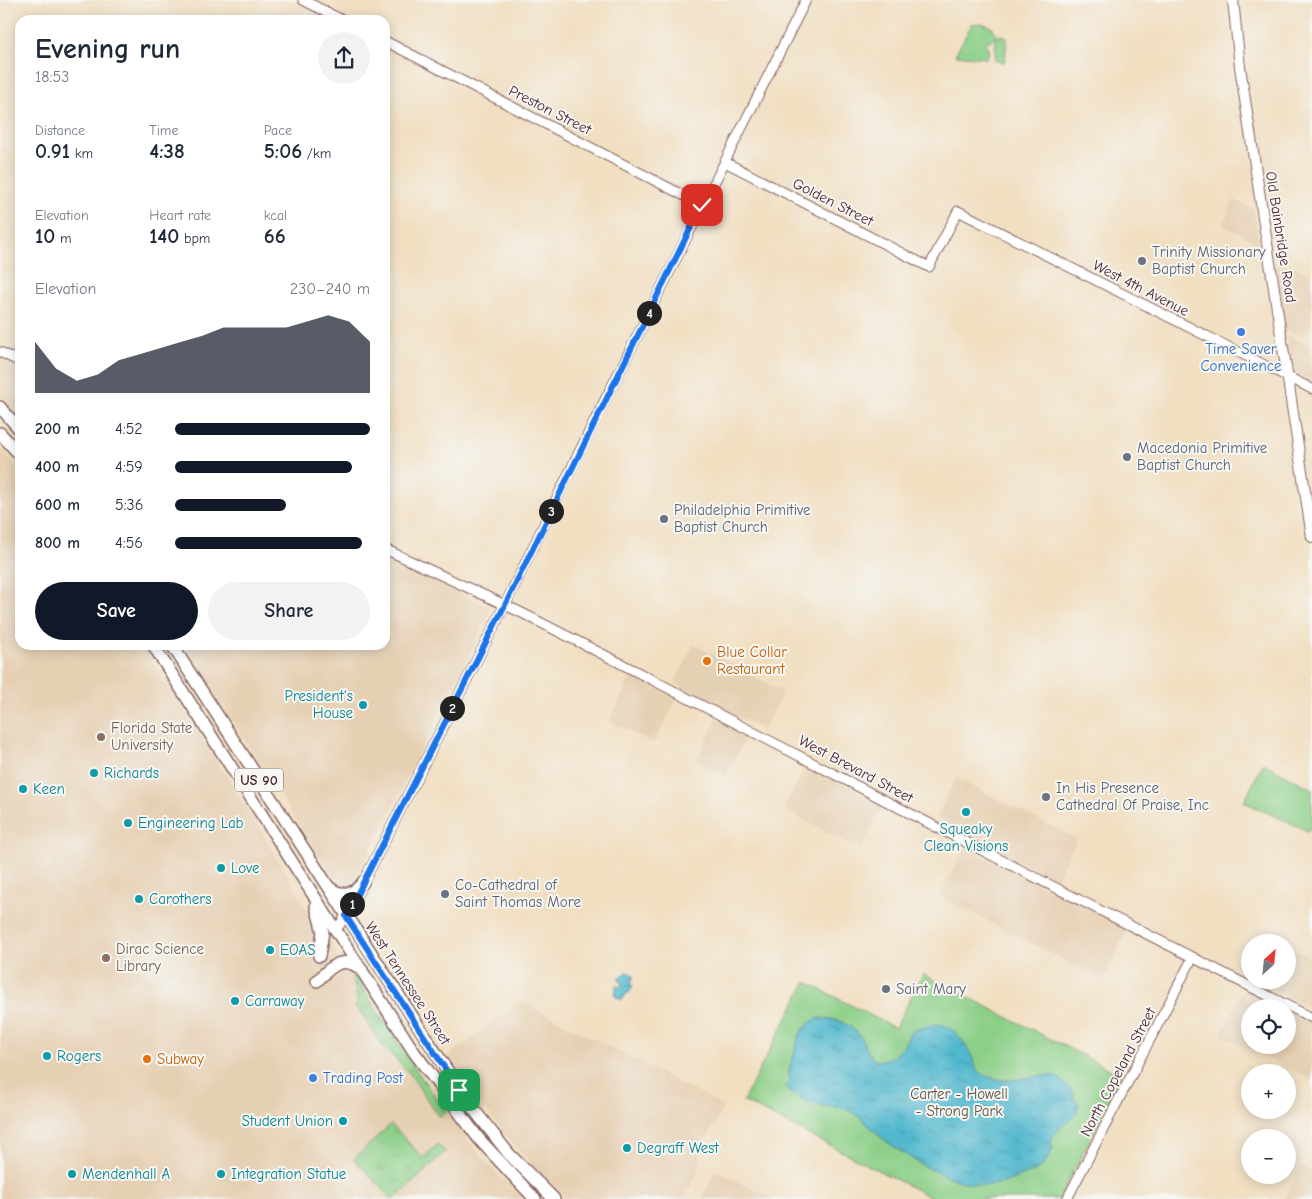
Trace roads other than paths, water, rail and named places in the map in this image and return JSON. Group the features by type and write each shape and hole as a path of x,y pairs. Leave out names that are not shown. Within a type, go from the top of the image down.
{"main road":[{"name":"Old Bainbridge Road","path":"1233,0 1240,67 1312,537"},
{"path":"0,407 15,424"},
{"path":"0,433 15,450"},
{"name":"West Tennessee Street","path":"157,650 399,1029 454,1107 483,1144 535,1199"},
{"name":"West Tennessee Street","path":"175,650 467,1101 509,1154 554,1199"},
{"path":"325,884 340,894 354,891 363,882"},
{"path":"310,887 323,929 323,940 319,956"},
{"path":"317,981 333,966 341,962 351,964 363,971"}],"street":[{"path":"303,0 332,15"},
{"path":"338,933 505,605 702,205 806,0"},
{"name":"Preston Street","path":"390,44 702,205"},
{"name":"Golden Street","path":"725,162 929,267 958,212"},
{"name":"West 4th Avenue","path":"958,212 1234,348 1312,389"},
{"path":"0,352 15,360"},
{"name":"West Brevard Street","path":"390,550 505,605 1312,1018"},
{"name":"North Copeland Street","path":"1067,1199 1193,957"}],"water":[{"path":"627,972 634,975 631,984 633,986 622,1000 615,996 616,985 619,987 621,985 622,982 618,980"},
{"path":"821,1018 834,1020 851,1027 860,1036 870,1055 876,1061 885,1060 896,1055 902,1049 913,1030 936,1024 944,1025 962,1040 978,1071 984,1075 1005,1080 1046,1075 1054,1077 1061,1080 1071,1090 1074,1094 1074,1100 1079,1104 1075,1115 1053,1135 1052,1151 1045,1163 1036,1171 1007,1182 991,1185 978,1185 950,1178 922,1165 897,1149 849,1110 806,1102 790,1093 786,1086 789,1081 789,1071 799,1036 808,1024"}],"place":[{"name":"Trinity Missionary Baptist Church","path":"1142,261"},
{"name":"Time Saver Convenience","path":"1241,332"},
{"name":"Macedonia Primitive Baptist Church","path":"1127,457"},
{"name":"Philadelphia Primitive Baptist Church","path":"664,519"},
{"name":"Blue Collar Restaurant","path":"707,661"},
{"name":"President's House","path":"363,705"},
{"name":"Florida State University","path":"101,737"},
{"name":"Richards","path":"94,773"},
{"name":"Keen","path":"23,789"},
{"name":"In His Presence Cathedral Of Praise, Inc","path":"1046,797"},
{"name":"Squeaky Clean Visions","path":"966,812"},
{"name":"Engineering Lab","path":"128,823"},
{"name":"Love","path":"221,868"},
{"name":"Co-Cathedral of Saint Thomas More","path":"445,894"},
{"name":"Carothers","path":"139,899"},
{"name":"EOAS","path":"270,950"},
{"name":"Dirac Science Library","path":"106,958"},
{"name":"Saint Mary","path":"886,989"},
{"name":"Carraway","path":"235,1001"},
{"name":"Rogers","path":"47,1056"},
{"name":"Subway","path":"147,1059"},
{"name":"Trading Post","path":"313,1078"},
{"name":"Student Union","path":"343,1121"},
{"name":"Degraff West","path":"627,1148"},
{"name":"Mendenhall A","path":"72,1174"},
{"name":"Integration Statue","path":"221,1174"}],"park label":[{"name":"Carter - Howell - Strong Park","path":"959,1102"}]}
